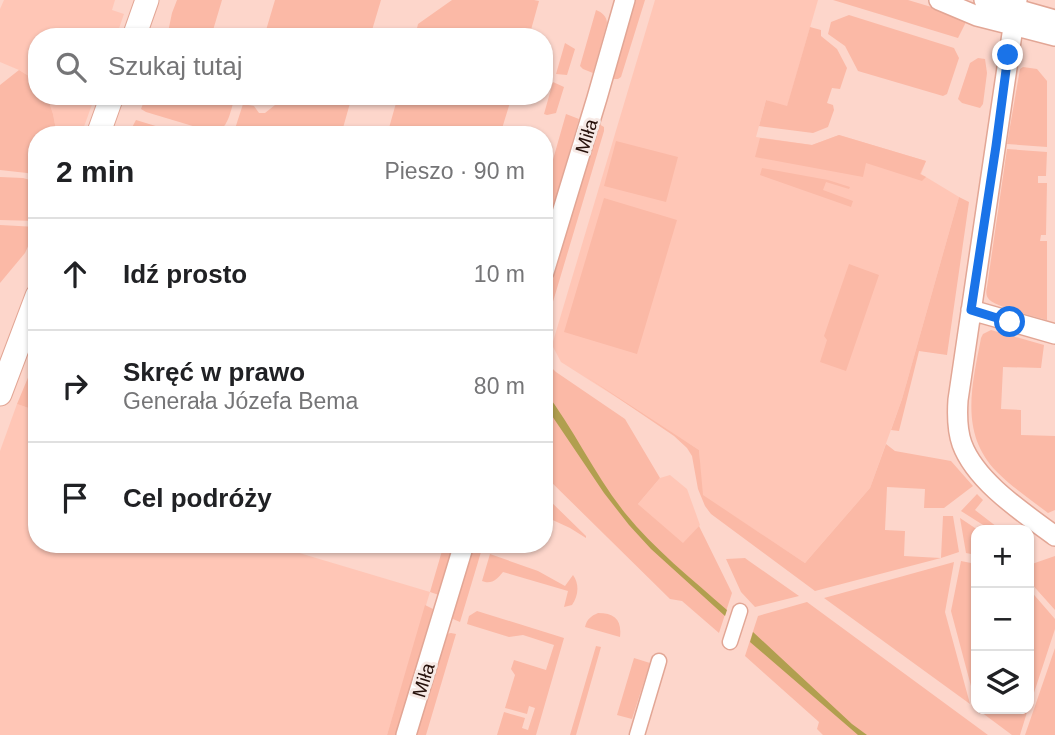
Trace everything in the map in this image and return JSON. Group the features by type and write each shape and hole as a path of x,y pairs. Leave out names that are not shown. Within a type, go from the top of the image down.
{"street":[{"path":"137,28 147,0"},
{"name":"Miła","path":"553,242 625,0"},
{"path":"939,0 977,16 1015,12 1055,20"},
{"path":"984,0 1015,12 1055,36"},
{"path":"1015,12 957,416 962,443 971,461 996,489 1055,536"},
{"path":"101,126 110,105"},
{"path":"971,310 1055,334"},
{"path":"0,394 28,320"},
{"name":"Miła","path":"406,735 461,553"},
{"path":"730,642 740,611"},
{"path":"637,735 659,661"}],"shaded area":[{"path":"4,0 115,0 112,10 124,14 119,28 28,28 28,76 0,62 0,9"},
{"path":"177,0 222,0 214,28 169,28"},
{"path":"275,0 381,0 373,28 267,28"},
{"path":"452,0 539,1 532,28 417,28 418,24"},
{"path":"636,0 645,0 621,77 613,79"},
{"path":"655,0 818,0 787,107 766,100 756,137 812,145 839,135 926,161 921,174 959,197 902,399 870,488 805,563 702,495 699,450 561,362 553,342"},
{"path":"833,0 908,0 968,18 958,38"},
{"path":"596,10 604,15 607,23 593,73 580,66"},
{"path":"849,15 954,48 959,58 947,94 943,96 858,71 845,46 828,34 831,22"},
{"path":"810,27 821,30 821,36 837,49 847,68 840,89 832,88 827,103 833,105 834,110 828,127 813,133 759,126 766,100 787,106"},
{"path":"565,43 575,49 567,75 556,74"},
{"path":"978,58 985,59 987,73 983,104 980,108 962,103 958,99 970,63"},
{"path":"1020,69 1037,69 1047,81 1047,147 1007,144"},
{"path":"19,70 28,76 28,105 50,105 53,114 55,126 28,126 28,173 0,170 0,85"},
{"path":"553,82 564,87 556,113 544,114 547,105 553,105"},
{"path":"50,105 92,105 84,126 55,126"},
{"path":"143,105 233,105 224,126 193,126 141,109"},
{"path":"243,105 254,106 259,113 265,113 275,105 349,105 344,126 236,126"},
{"path":"395,105 509,105 503,126 390,126"},
{"path":"566,114 579,119 553,207 553,160"},
{"path":"136,120 156,126 133,126"},
{"path":"599,124 604,127 604,131 553,302 553,279"},
{"path":"839,135 926,161 920,174 926,177 922,181 866,163 863,177 755,157 760,138 812,145"},
{"path":"616,141 678,157 666,202 604,186"},
{"path":"1007,149 1047,152 1046,176 1038,176 1038,183 1047,183 1046,235 1041,235 1040,241 1047,241 1047,320 997,304 988,298 986,290"},
{"path":"762,168 828,180 850,187 849,189 826,182 823,190 853,201 851,207 760,175"},
{"path":"0,177 28,179 28,221 0,220"},
{"path":"959,197 969,202 947,355 919,351 899,431 891,430 902,399"},
{"path":"604,198 677,220 637,354 564,332"},
{"path":"0,225 28,227 28,246 25,253 0,283"},
{"path":"849,264 879,275 846,371 820,362 827,340 824,336"},
{"path":"991,330 1044,345 1041,368 1003,367 1001,409 1021,410 1021,435 1055,436 1055,510 1048,513 997,472 977,441 971,408 974,374 981,338"},
{"path":"553,369 625,419 660,478 638,504 683,543 699,526 732,593 719,633 682,601 670,599 553,484"},
{"path":"587,377 699,450 703,495 805,563 870,488 886,444 895,451 951,461 973,486 944,508 924,508 925,489 887,487 885,530 905,531 904,556 941,558 815,591 711,514 698,489 692,456 687,448 674,436"},
{"path":"28,378 28,408 17,404"},
{"path":"553,403 625,513 661,551 727,610 725,616 651,549 604,493 553,417"},
{"path":"17,404 28,408 28,553 299,553 430,592 387,735 0,735 0,451"},
{"path":"670,475 687,489 700,525 683,544 638,504 660,478"},
{"path":"977,494 983,500 975,510 994,525 983,525 961,511"},
{"path":"553,504 586,538 553,520"},
{"path":"943,516 953,516 959,552 941,558"},
{"path":"960,518 971,525 971,554 966,553"},
{"path":"441,553 451,553 439,595 430,592"},
{"path":"471,553 481,553 460,622 453,619"},
{"path":"490,554 538,571 565,586 573,575 577,583 576,598 572,605 564,607 568,591 503,572 491,582 482,581"},
{"path":"1055,556 1055,610 1034,587 1034,563"},
{"path":"745,558 799,596 755,607 741,592 726,559"},
{"path":"961,561 971,563 971,686 951,611"},
{"path":"954,562 945,612 970,704 824,598"},
{"path":"1034,595 1055,619 1055,629 1034,693"},
{"path":"807,602 988,735 823,735 817,729 819,722 745,656 758,616"},
{"path":"425,605 433,609 396,735 387,735"},
{"path":"477,611 564,638 536,735 497,735 504,712 525,718 522,728 528,730 535,708 529,706 527,714 505,708 515,675 511,669 514,660 546,670 554,645 523,635 509,637 467,624 469,616"},
{"path":"598,613 609,614 616,619 620,626 620,637 585,627 590,618"},
{"path":"753,632 867,735 858,735 750,642"},
{"path":"446,634 456,634 426,735 417,735"},
{"path":"596,646 601,647 576,735 570,735"},
{"path":"1055,648 1055,735 1025,735"},
{"path":"634,658 650,663 632,719 617,715"},
{"path":"984,714 1026,714 1020,735 1012,735"}],"route":[{"path":"1008,55 971,310 1010,322"}]}
